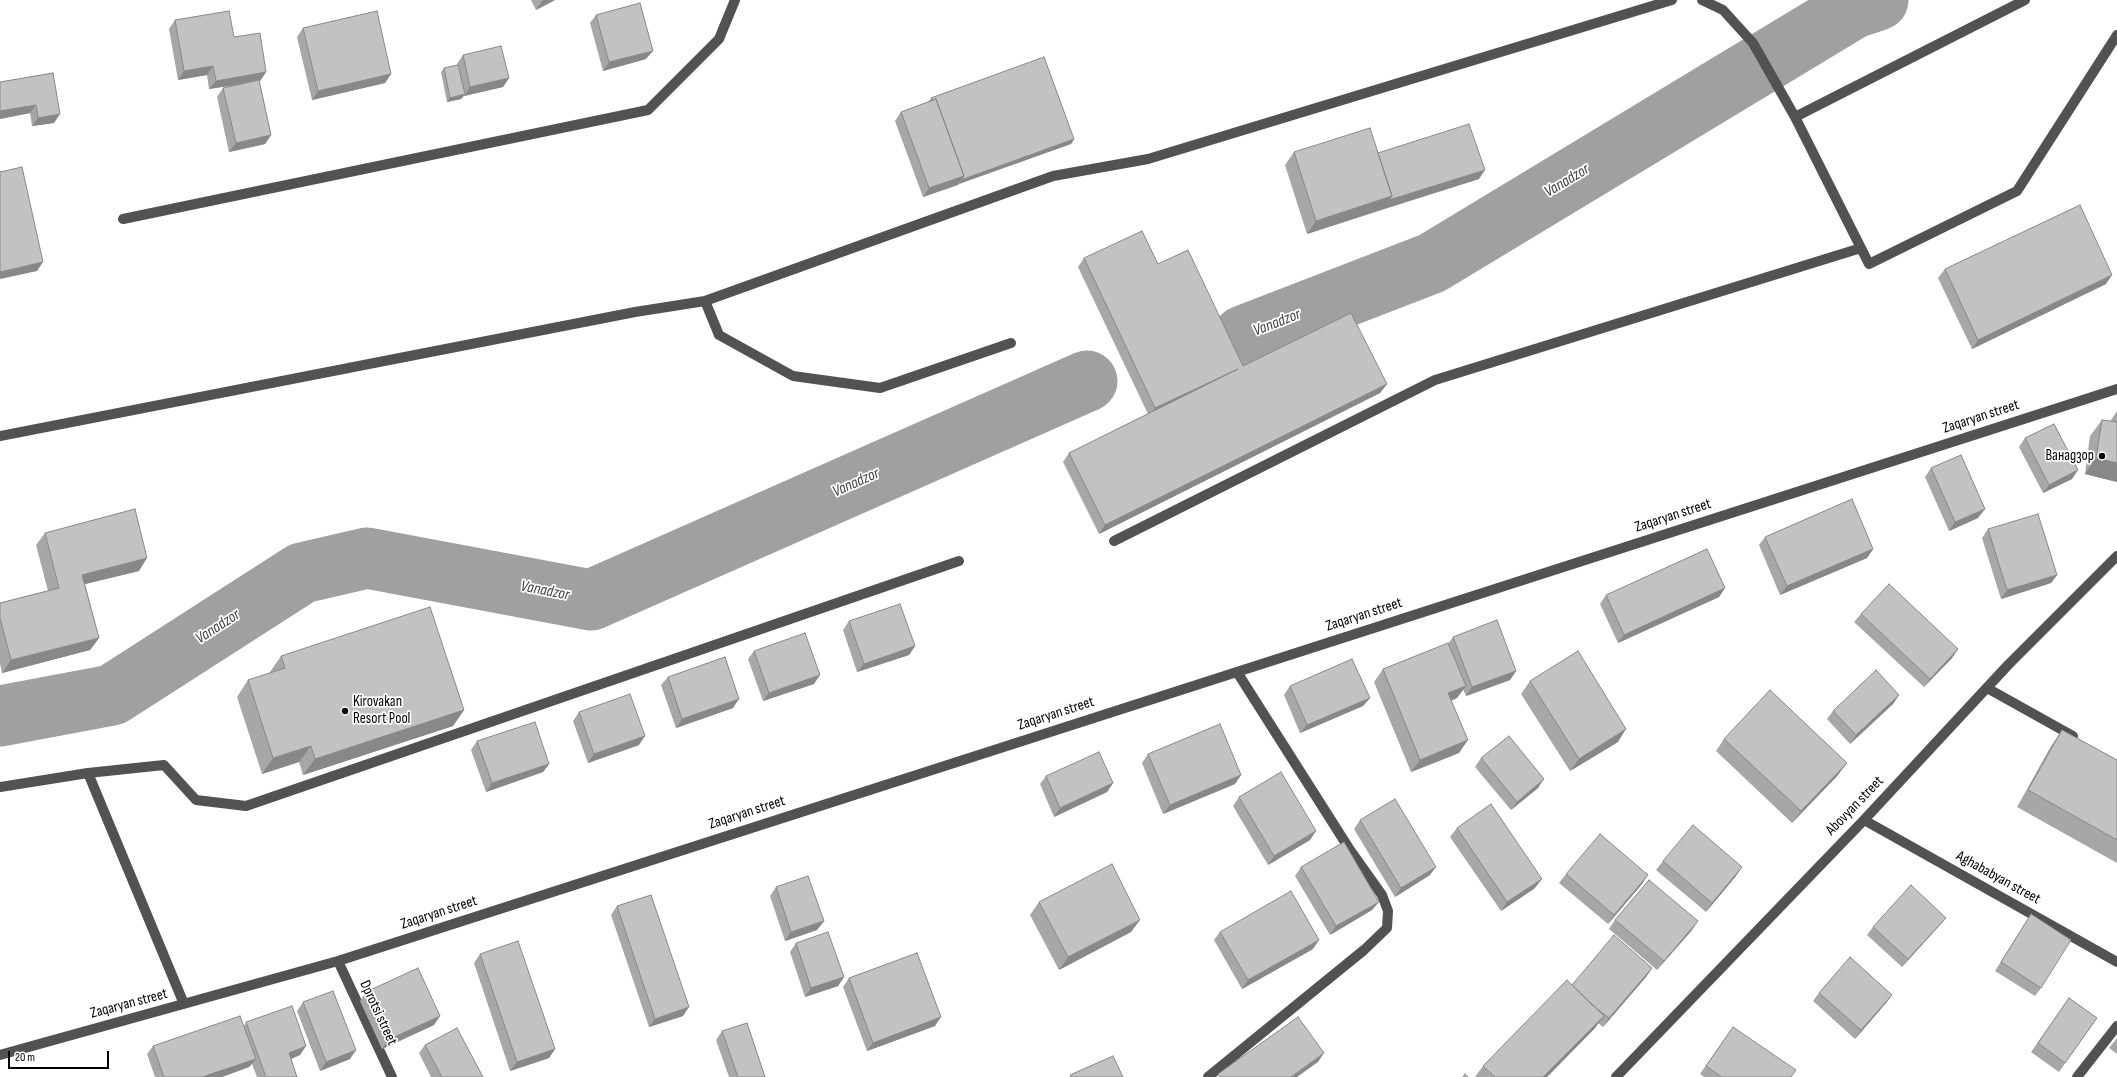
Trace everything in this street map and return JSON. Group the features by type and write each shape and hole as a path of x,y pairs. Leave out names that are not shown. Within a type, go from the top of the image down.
{"street":[{"path":"123,219 648,110 719,38 735,0"},
{"path":"0,436 635,312 705,301 1053,176 1148,158 1672,0"},
{"path":"1702,0 1723,10 1753,43 1795,117 1869,264 2017,191 2117,35"},
{"path":"1795,117 2025,0"},
{"path":"1114,541 1435,380 1861,248"},
{"path":"705,301 719,334 794,376 880,388 1011,343"},
{"name":"Zaqaryan street","path":"0,1055 338,961 2117,389"},
{"name":"Abovyan street","path":"1616,1077 1864,820 1987,688 2117,556"},
{"path":"0,787 88,773 164,765 196,800 246,806 959,561"},
{"path":"1208,1077 1364,950 1387,928 1388,911 1382,895 1350,850 1238,672"},
{"path":"1987,688 2083,742"},
{"path":"88,773 184,1004"},
{"name":"Aghababyan street","path":"1864,820 2117,962"},
{"name":"Dprotsi street","path":"338,961 392,1077"},
{"path":"2077,1077 2117,1026"}],"building":[{"path":"640,3 653,51 609,62 596,15"},
{"path":"229,11 234,37 260,33 266,72 216,81 213,66 184,71 175,20"},
{"path":"377,11 391,74 318,91 303,28"},
{"path":"501,46 509,78 470,87 463,55"},
{"path":"1044,57 1074,139 961,180 964,176 936,99 933,100 931,98"},
{"path":"458,65 465,94 450,98 444,68"},
{"path":"53,73 60,114 38,118 36,105 0,111 0,82"},
{"path":"259,80 271,135 236,143 223,88"},
{"path":"936,99 964,176 929,188 901,112"},
{"path":"1469,124 1485,170 1389,200 1392,196 1378,153"},
{"path":"1370,128 1392,196 1316,221 1294,152"},
{"path":"22,167 43,262 0,272 0,172"},
{"path":"2080,205 2112,275 1978,340 1945,269"},
{"path":"1142,231 1158,264 1188,250 1243,366 1351,313 1387,384 1105,525 1069,453 1238,369 1155,408 1084,258"},
{"path":"2102,420 2117,422 2117,463 2096,458"},
{"path":"2054,424 2078,470 2049,485 2025,438"},
{"path":"1961,455 1985,509 1955,522 1931,468"},
{"path":"1852,499 1873,549 1787,586 1765,537"},
{"path":"135,509 147,558 82,575 99,638 11,660 0,618 0,603 59,588 45,533"},
{"path":"2038,514 2057,575 2007,590 1988,529"},
{"path":"1707,549 1725,588 1624,635 1606,595"},
{"path":"1889,584 1958,649 1930,679 1861,614"},
{"path":"900,604 915,646 864,664 849,621"},
{"name":"Kirovakan Resort Pool","path":"430,607 464,710 315,759 311,746 273,758 248,680 285,668 281,656"},
{"path":"1497,620 1516,671 1472,687 1453,637"},
{"path":"805,633 820,675 769,693 754,651"},
{"path":"1448,643 1466,686 1448,693 1468,740 1420,760 1383,669"},
{"path":"1578,651 1626,729 1579,759 1530,681"},
{"path":"725,657 739,699 682,719 668,677"},
{"path":"1352,659 1370,698 1307,725 1290,686"},
{"path":"1876,670 1899,695 1856,735 1833,711"},
{"path":"1770,690 1847,763 1801,811 1724,739"},
{"path":"630,694 645,736 594,754 579,712"},
{"path":"535,722 549,764 492,783 477,741"},
{"path":"1220,724 1241,775 1170,805 1148,754"},
{"path":"2062,730 2117,760 2117,840 2028,790"},
{"path":"1509,736 1544,779 1517,802 1481,758"},
{"path":"1099,752 1113,783 1060,808 1046,776"},
{"path":"1281,772 1316,831 1274,856 1239,797"},
{"path":"1395,799 1436,867 1401,888 1360,820"},
{"path":"1491,804 1542,879 1507,902 1457,828"},
{"path":"1693,825 1742,867 1712,903 1663,861"},
{"path":"1600,834 1648,875 1614,915 1566,874"},
{"path":"1344,842 1379,902 1336,926 1301,867"},
{"path":"1112,864 1140,920 1068,957 1039,902"},
{"path":"808,876 824,921 791,932 776,887"},
{"path":"1649,880 1698,921 1664,961 1615,920"},
{"path":"1911,885 1946,918 1908,959 1873,927"},
{"path":"1291,891 1319,940 1248,980 1220,932"},
{"path":"651,895 689,1007 655,1019 617,906"},
{"path":"2031,914 2071,940 2041,988 2001,962"},
{"path":"828,932 844,977 811,988 796,943"},
{"path":"1614,935 1652,968 1609,1018 1591,1004 1572,985"},
{"path":"518,941 555,1049 517,1062 480,954"},
{"path":"917,953 941,1017 873,1043 849,978"},
{"path":"1850,957 1892,995 1861,1030 1819,993"},
{"path":"418,968 440,1016 388,1040 366,992"},
{"path":"1567,980 1604,1016 1543,1077 1495,1077 1483,1066"},
{"path":"333,991 356,1050 326,1062 303,1002"},
{"path":"2069,998 2097,1018 2065,1063 2038,1043"},
{"path":"292,1006 306,1046 289,1053 297,1077 266,1077 246,1022"},
{"path":"240,1016 256,1059 202,1077 164,1077 153,1046"},
{"path":"1298,1017 1324,1053 1291,1077 1220,1077 1218,1074"},
{"path":"747,1023 765,1077 738,1077 722,1031"},
{"path":"1733,1027 1796,1070 1791,1077 1722,1077 1706,1066"},
{"path":"457,1028 483,1077 442,1077 425,1045"},
{"path":"1113,1056 1123,1077 1071,1077 1070,1075"}],"waterway":[{"name":"Vanadzor","path":"1243,336 1432,263 1854,8 1878,0"},
{"name":"Vanadzor","path":"0,716 112,695 302,573 367,558 591,600 1087,381"}],"place":[{"name":"Ванадзор","path":"2102,456"},
{"name":"Kirovakan Resort Pool","path":"345,711"}]}
